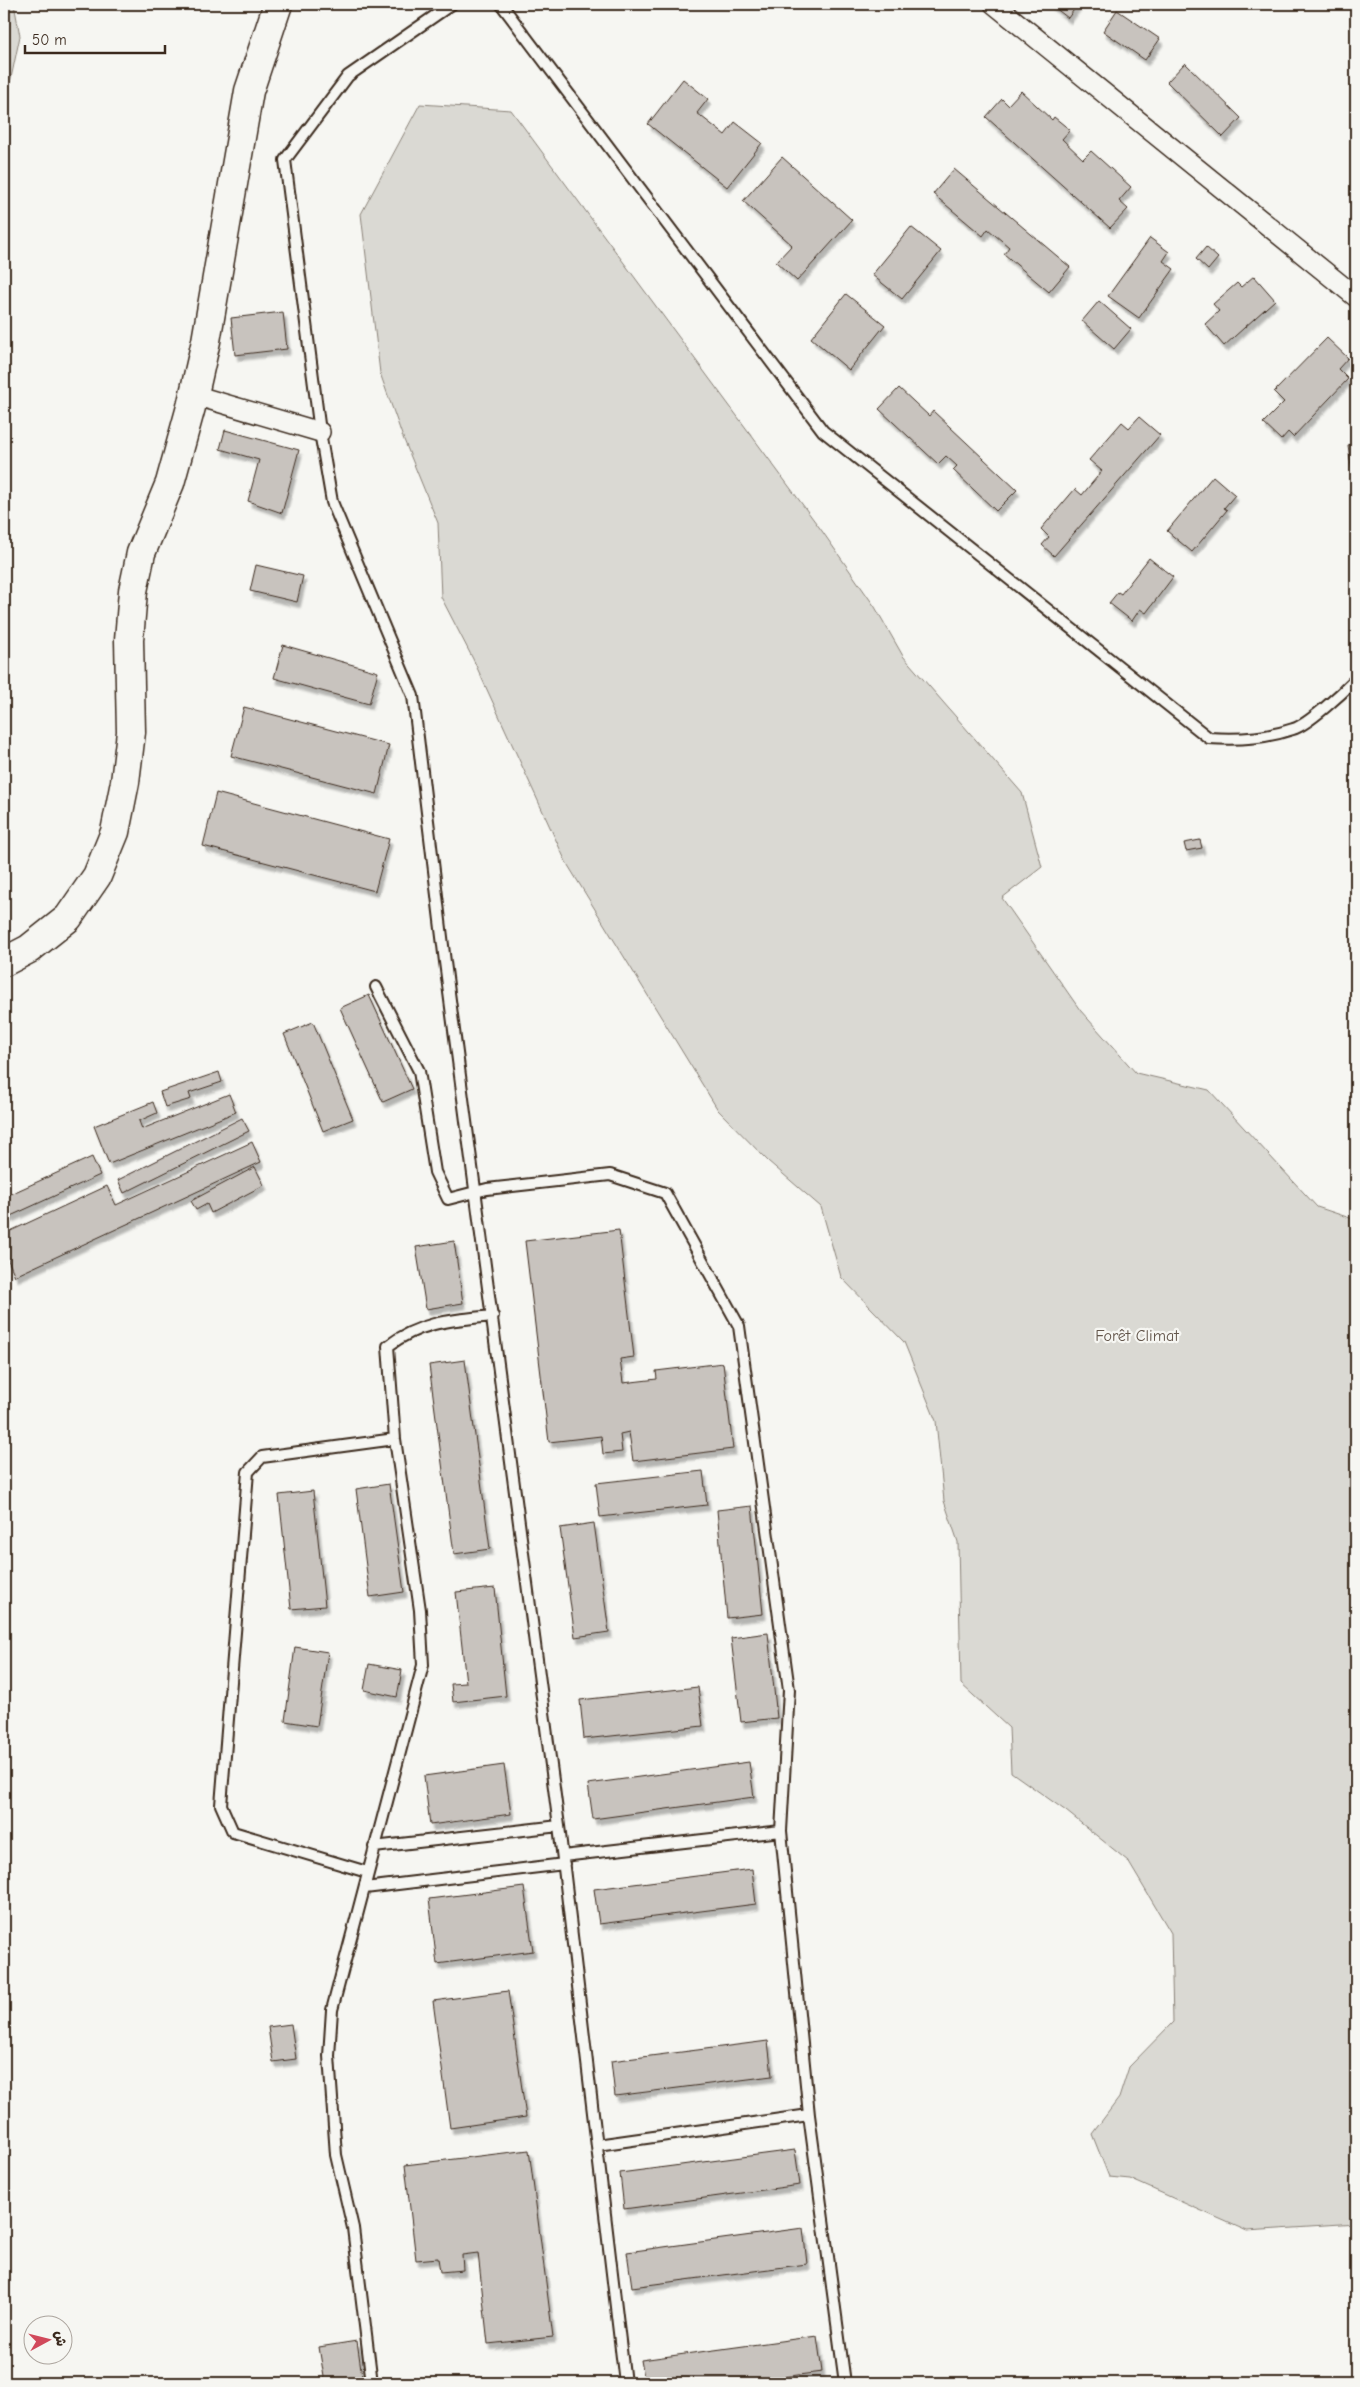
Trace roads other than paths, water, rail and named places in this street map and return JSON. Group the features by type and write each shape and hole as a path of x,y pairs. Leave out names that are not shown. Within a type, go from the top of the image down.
{"main road":[{"path":"4,962 30,949 68,918 97,876 115,832 125,782 131,732 129,640 133,591 141,553 170,483 194,396 206,341 249,91 278,4"}],"street":[{"path":"994,4 1356,297"},
{"path":"194,396 320,432"}],"lane":[{"path":"452,4 348,76 285,160 320,432 332,502 413,696 559,1826 625,2383"},
{"path":"502,4 823,431 1209,738 1236,740 1295,729 1337,697 1356,679"},
{"path":"376,987 419,1071 435,1172 448,1199 476,1192 610,1175 665,1193 739,1326 789,1690 782,1831 808,2115 845,2383"},
{"path":"372,2383 353,2228 336,2155 329,2056 332,2010 422,1665 420,1610 395,1439 388,1346 403,1335 426,1325 492,1316"},
{"path":"367,1872 233,1832 221,1805 248,1472 262,1457 395,1439"},
{"path":"374,1847 559,1826"},
{"path":"365,1888 782,1831"},
{"path":"597,2145 808,2115"}],"park label":[{"name":"Forêt Climat","path":"1137,1335"}]}
